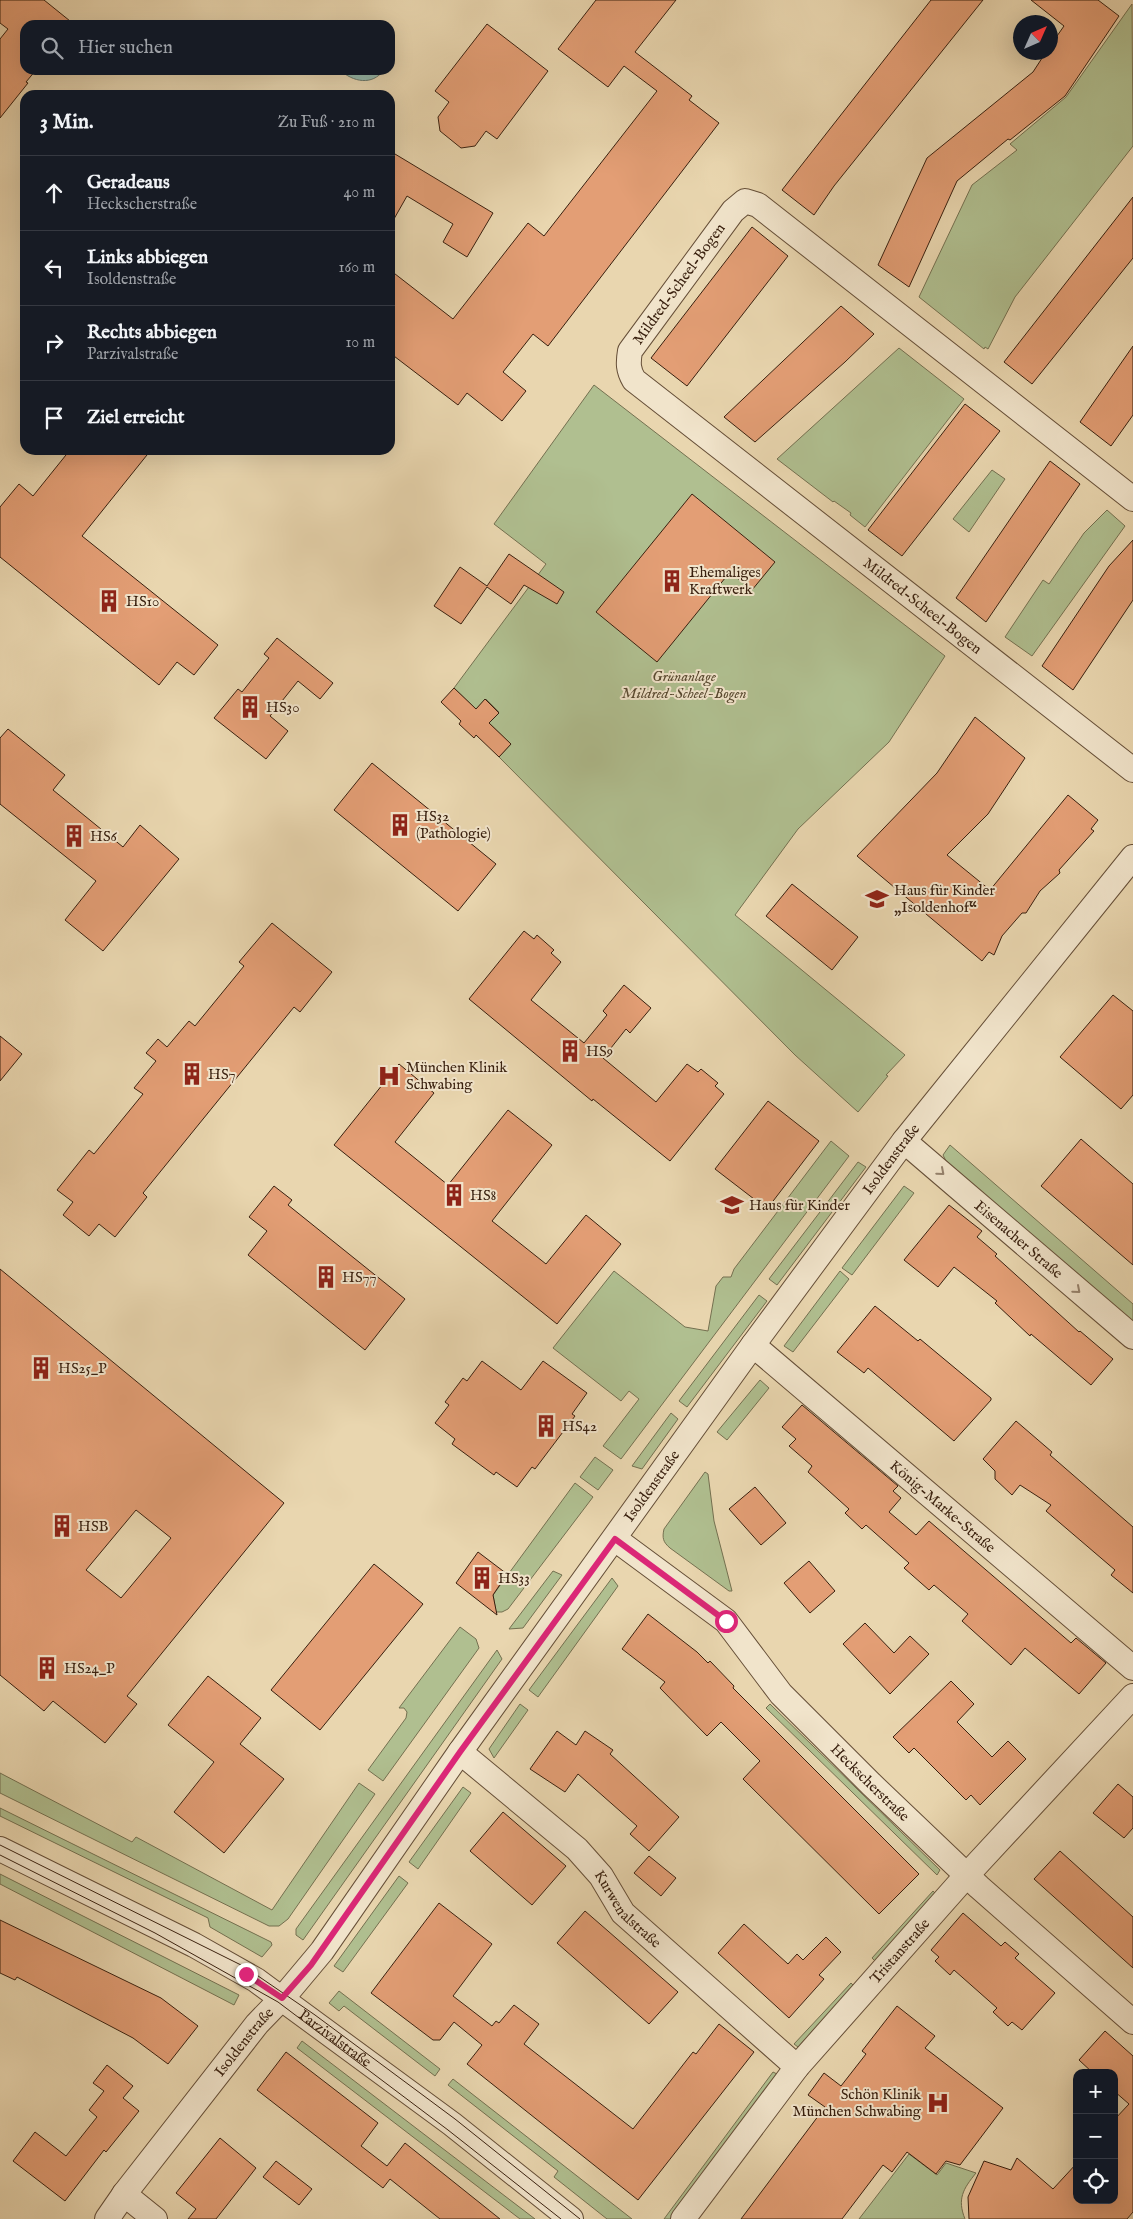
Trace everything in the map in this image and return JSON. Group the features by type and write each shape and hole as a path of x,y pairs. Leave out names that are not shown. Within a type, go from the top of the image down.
{"street":[{"name":"Mildred-Scheel-Bogen","path":"1133,499 758,205 745,201 732,211 630,351 628,362 630,373 634,380 1133,770"},
{"name":"Isoldenstraße","path":"107,2219 124,2194 257,2024 322,1951 460,1752 753,1345 904,1141 1133,857"},
{"name":"Eisenacher Straße","path":"904,1141 1133,1338"},
{"name":"König-Marke-Straße","path":"753,1345 1133,1668"},
{"name":"Heckscherstraße","path":"615,1539 726,1621 781,1694 870,1784 966,1876 1133,2022"},
{"name":"Tristanstraße","path":"683,2219 797,2067 966,1876 1133,1696"},
{"name":"Kurwenalstraße","path":"460,1752 577,1849 601,1876 623,1913 797,2067"},
{"name":"Parzivalstraße","path":"0,1849 194,1945 246,1974 282,1998 452,2124 571,2219"},
{"path":"124,2194 155,2219"}],"green space":[{"path":"1132,4 1133,146 1015,297 988,349 985,347 984,349 919,297 972,185 1017,150 1010,144 1066,97"},
{"path":"899,348 964,399 865,527 850,515 851,513 833,502 777,459"},
{"name":"Grünanlage Mildred-Scheel-Bogen","path":"594,385 945,656 889,742 798,829 735,915 905,1055 886,1075 888,1076 858,1112 795,1055 499,757 511,744 489,723 499,712 486,699 476,709 454,688 546,564 494,524"},
{"path":"992,470 1005,479 969,532 953,519"},
{"path":"1107,510 1125,526 1032,656 1005,637 1043,580 1049,584 1084,533"},
{"path":"831,1141 849,1156 621,1459 603,1446 639,1399 629,1391 621,1401 553,1348 614,1271 685,1327 708,1331 716,1286 723,1277 731,1277 734,1269"},
{"path":"950,1145 1133,1304 1133,1324 946,1161 943,1155"},
{"path":"858,1162 866,1167 777,1285 769,1279"},
{"path":"904,1186 914,1193 852,1275 842,1268"},
{"path":"840,1271 849,1279 793,1352 784,1346"},
{"path":"759,1295 767,1301 687,1407 679,1401"},
{"path":"760,1380 769,1388 727,1440 717,1432"},
{"path":"671,1413 678,1419 642,1469 632,1466"},
{"path":"595,1457 613,1470 598,1490 580,1477"},
{"path":"705,1472 708,1474 714,1521 732,1591 729,1591 670,1548 664,1540 664,1529"},
{"path":"575,1483 593,1497 508,1609 496,1612 493,1595"},
{"path":"553,1571 562,1575 523,1628 509,1629"},
{"path":"612,1578 618,1586 538,1697 529,1690"},
{"path":"460,1627 476,1639 479,1648 383,1781 368,1770 406,1718 407,1712 404,1708 399,1708"},
{"path":"497,1650 502,1659 303,1940 296,1935 296,1929"},
{"path":"520,1704 528,1710 494,1758 489,1749"},
{"path":"770,1704 940,1870 937,1875 766,1708"},
{"path":"0,1773 132,1842 136,1837 272,1910 359,1783 375,1794 288,1919 279,1926 269,1926 0,1793"},
{"path":"463,1787 471,1793 418,1869 409,1862"},
{"path":"0,1808 271,1942 272,1945 262,1957 210,1927 208,1918 0,1816"},
{"path":"0,1874 239,1995 234,2005 0,1884"},
{"path":"399,1876 408,1883 343,1972 334,1966"},
{"path":"933,1891 937,1895 876,1962 872,1958"},
{"path":"851,1983 854,1986 798,2047 794,2044"},
{"path":"339,1991 440,2069 435,2076 344,2006 339,2011 329,2003"},
{"path":"302,2041 535,2219 520,2219 297,2048"},
{"path":"773,2072 779,2075 671,2219 664,2219"},
{"path":"453,2079 632,2219 607,2219 554,2177 558,2171 448,2085"},
{"path":"909,2154 937,2175 946,2163 976,2173 963,2194 962,2206 965,2219 859,2219"}],"shaded area":[{"path":"347,75 379,75 368,80"}],"building":[{"path":"0,0 44,0 69,20 20,20 20,75 32,75 26,82 28,83 22,90 20,90 20,93 0,118 0,39 8,29 0,23"},
{"path":"596,0 676,0 635,52 692,96 689,100 719,123 548,346 533,334 503,372 526,391 502,421 467,393 458,405 395,357 395,274 453,319 528,223 544,236 657,91 624,66 608,87 558,49"},
{"path":"931,0 983,0 834,186 814,215 782,190"},
{"path":"1031,0 1098,0 1119,16 1065,96 957,181 909,287 878,265 927,158 1033,72 1041,60 1058,60 1058,35 1064,26 1058,21 1058,15 1050,15"},
{"path":"487,24 548,71 497,139 486,131 475,146 461,148 440,131 438,117 449,102 435,91"},
{"path":"395,154 493,213 467,257 443,242 453,224 407,196 395,217"},
{"path":"1133,197 1133,258 1032,384 1004,362"},
{"path":"752,227 788,256 687,386 651,358"},
{"path":"841,306 874,334 845,362 755,442 724,417"},
{"path":"1133,346 1133,415 1111,446 1080,422"},
{"path":"965,404 1000,431 902,556 868,530"},
{"name":"HS10","path":"66,455 147,455 82,536 218,645 194,675 177,662 159,685 0,557 0,507 19,484 33,496"},
{"path":"1050,461 1080,484 986,622 956,598"},
{"name":"Ehemaliges Kraftwerk","path":"692,494 775,562 752,590 730,572 657,662 596,612"},
{"path":"1133,540 1133,600 1073,690 1042,666 1109,566"},
{"path":"509,554 564,592 557,604 524,585 511,604 487,587 461,624 434,606 460,567 487,586"},
{"name":"HS30","path":"277,638 333,683 320,699 298,681 270,716 288,731 266,759 214,718 238,689 242,692 269,658 264,654"},
{"path":"454,688 476,709 485,699 499,713 489,723 511,744 499,757 476,735 474,738 459,724 461,721 441,702"},
{"path":"975,717 1025,758 988,814 947,855 990,890 1068,795 1098,820 1091,829 1094,831 1059,870 1060,873 1040,891 1026,913 1022,913 1002,936 994,955 989,952 982,961 857,856 937,773"},
{"name":"HS6","path":"8,729 65,775 53,790 123,847 140,825 179,859 103,951 65,920 96,881 0,804 0,738"},
{"name":"HS32 (Pathologie)","path":"372,763 496,864 458,911 334,810"},
{"path":"792,884 858,937 832,970 766,916"},
{"name":"HS7","path":"272,923 332,972 300,1012 294,1007 143,1193 147,1197 115,1237 99,1224 89,1236 63,1215 73,1202 57,1190 89,1150 94,1154 143,1094 134,1088 156,1061 146,1053 158,1039 167,1047 189,1021 195,1026 244,966 239,962"},
{"name":"HS9","path":"524,931 534,939 537,935 554,950 551,953 561,962 531,1000 584,1043 607,1015 603,1011 624,985 651,1008 630,1033 626,1029 603,1058 656,1102 687,1064 698,1072 701,1069 718,1083 715,1086 724,1094 670,1161 593,1099 592,1101 469,999"},
{"path":"1113,995 1133,1011 1133,1095 1121,1109 1060,1057"},
{"path":"0,1036 22,1054 0,1081"},
{"name":"HS8","path":"399,1064 434,1093 395,1142 448,1185 508,1110 552,1145 492,1221 546,1264 586,1215 621,1244 557,1324 334,1145"},
{"path":"768,1101 819,1141 767,1209 715,1169"},
{"path":"1081,1139 1133,1184 1133,1265 1041,1186"},
{"name":"HS77","path":"274,1186 292,1200 288,1205 405,1299 365,1350 248,1255 267,1231 249,1217"},
{"path":"949,1205 982,1231 977,1237 997,1254 995,1256 1079,1332 1113,1359 1091,1385 1031,1334 1030,1336 995,1303 997,1301 954,1267 938,1287 904,1260"},
{"path":"0,1269 284,1503 127,1696 137,1704 105,1743 53,1701 44,1711 0,1675","holes":["136,1510 171,1538 121,1598 86,1570"]},
{"path":"875,1306 918,1341 920,1339 991,1398 954,1441 868,1368 864,1373 837,1352"},
{"name":"HS42","path":"482,1361 521,1390 543,1361 587,1393 572,1414 575,1416 535,1469 532,1467 517,1487 496,1472 494,1475 452,1444 455,1439 435,1423 449,1405 445,1402 463,1378 467,1381"},
{"path":"802,1405 898,1486 893,1491 901,1498 889,1512 916,1535 929,1521 1071,1643 1076,1638 1106,1663 1079,1694 1025,1648 1011,1665 962,1621 968,1614 934,1585 929,1590 904,1568 909,1563 866,1525 862,1529 845,1513 849,1509 808,1472 812,1466 789,1446 796,1439 782,1427"},
{"path":"1016,1421 1052,1452 1050,1455 1133,1527 1133,1593 1111,1575 1115,1570 1046,1511 1051,1505 1020,1485 1012,1495 995,1479 995,1471 983,1459"},
{"path":"755,1487 786,1523 761,1545 729,1509"},
{"name":"HS33","path":"478,1552 507,1574 493,1595 497,1615 456,1583"},
{"path":"809,1561 835,1591 810,1613 784,1583"},
{"path":"374,1564 423,1604 320,1730 271,1690"},
{"path":"648,1614 697,1652 708,1663 710,1661 734,1686 733,1688 919,1874 879,1914 743,1779 760,1761 721,1722 707,1736 660,1688 665,1682 622,1649"},
{"path":"865,1623 894,1653 910,1636 929,1654 890,1694 843,1644"},
{"path":"208,1676 261,1718 240,1744 284,1779 224,1853 174,1812 214,1762 168,1725"},
{"path":"951,1681 974,1704 957,1722 992,1757 1008,1741 1026,1759 980,1805 971,1795 966,1800 914,1748 909,1753 893,1737"},
{"path":"557,1731 576,1745 585,1731 613,1750 610,1754 679,1817 649,1851 630,1834 637,1826 578,1774 565,1792 530,1769"},
{"path":"1118,1784 1133,1797 1133,1828 1124,1838 1093,1813"},
{"path":"503,1812 566,1866 532,1905 470,1851"},
{"path":"1060,1851 1133,1917 1133,1968 1034,1879"},
{"path":"649,1856 676,1878 661,1896 634,1873"},
{"path":"439,1903 492,1944 453,1996 492,2026 496,2021 499,2023 514,2005 539,2024 524,2044 633,2129 693,2052 696,2054 719,2024 754,2052 638,2200 467,2064 482,2045 454,2022 440,2040 433,2040 371,1993"},
{"path":"585,1911 678,1992 649,2024 557,1943"},
{"path":"963,1913 1001,1946 1005,1942 1019,1954 1015,1958 1055,1993 1022,2030 1012,2022 1008,2026 993,2012 997,2008 954,1970 950,1975 935,1961 939,1957 931,1950"},
{"path":"0,1920 161,1998 198,2026 168,2064 133,2038 17,1977 15,1980 0,1973"},
{"path":"744,1924 788,1964 797,1954 803,1960 826,1937 841,1952 819,1975 824,1979 789,2018 718,1953"},
{"path":"897,2006 935,2036 925,2048 1003,2108 960,2165 946,2161 936,2174 907,2152 892,2172 883,2165 842,2219 741,2219 825,2107 808,2095 824,2073 841,2086 866,2054 862,2051"},
{"path":"1105,2031 1133,2056 1133,2212 1127,2219 969,2219 968,2197 984,2161 1011,2170 1017,2158 1053,2189 1073,2167 1073,2204 1118,2204 1118,2116 1129,2104 1118,2094 1118,2069 1089,2069 1079,2060"},
{"path":"286,2052 378,2123 361,2146 387,2166 405,2143 500,2219 440,2219 390,2179 383,2188 257,2090"},
{"path":"107,2065 133,2086 123,2098 139,2111 106,2152 104,2150 65,2201 13,2161 35,2132 66,2156 97,2117 89,2110 104,2091 93,2083"},
{"path":"220,2138 256,2168 216,2219 188,2219 196,2209 176,2193"},
{"path":"276,2161 312,2189 299,2205 263,2177"}],"tram line":[{"path":"0,1845 245,1967 315,2015 455,2119 580,2219"},
{"path":"0,1855 155,1933 278,2002 448,2130 561,2219"}],"place":[{"name":"Ehemaliges Kraftwerk","path":"672,581"},
{"name":"HS10","path":"109,601"},
{"name":"HS30","path":"250,707"},
{"name":"HS32 (Pathologie)","path":"400,825"},
{"name":"HS6","path":"74,836"},
{"name":"Haus für Kinder „Isoldenhof“","path":"877,899"},
{"name":"HS9","path":"570,1051"},
{"name":"HS7","path":"192,1074"},
{"name":"München Klinik Schwabing","path":"389,1076"},
{"name":"HS8","path":"454,1195"},
{"name":"Haus für Kinder","path":"732,1205"},
{"name":"HS77","path":"326,1277"},
{"name":"HS25_P","path":"41,1368"},
{"name":"HS42","path":"546,1426"},
{"name":"HSB","path":"62,1526"},
{"name":"HS33","path":"482,1578"},
{"name":"HS24_P","path":"47,1668"},
{"name":"Schön Klinik München Schwabing","path":"938,2103"}],"route":[{"path":"246,1974 282,1998 311,1965 460,1752 615,1539 726,1621"}]}
